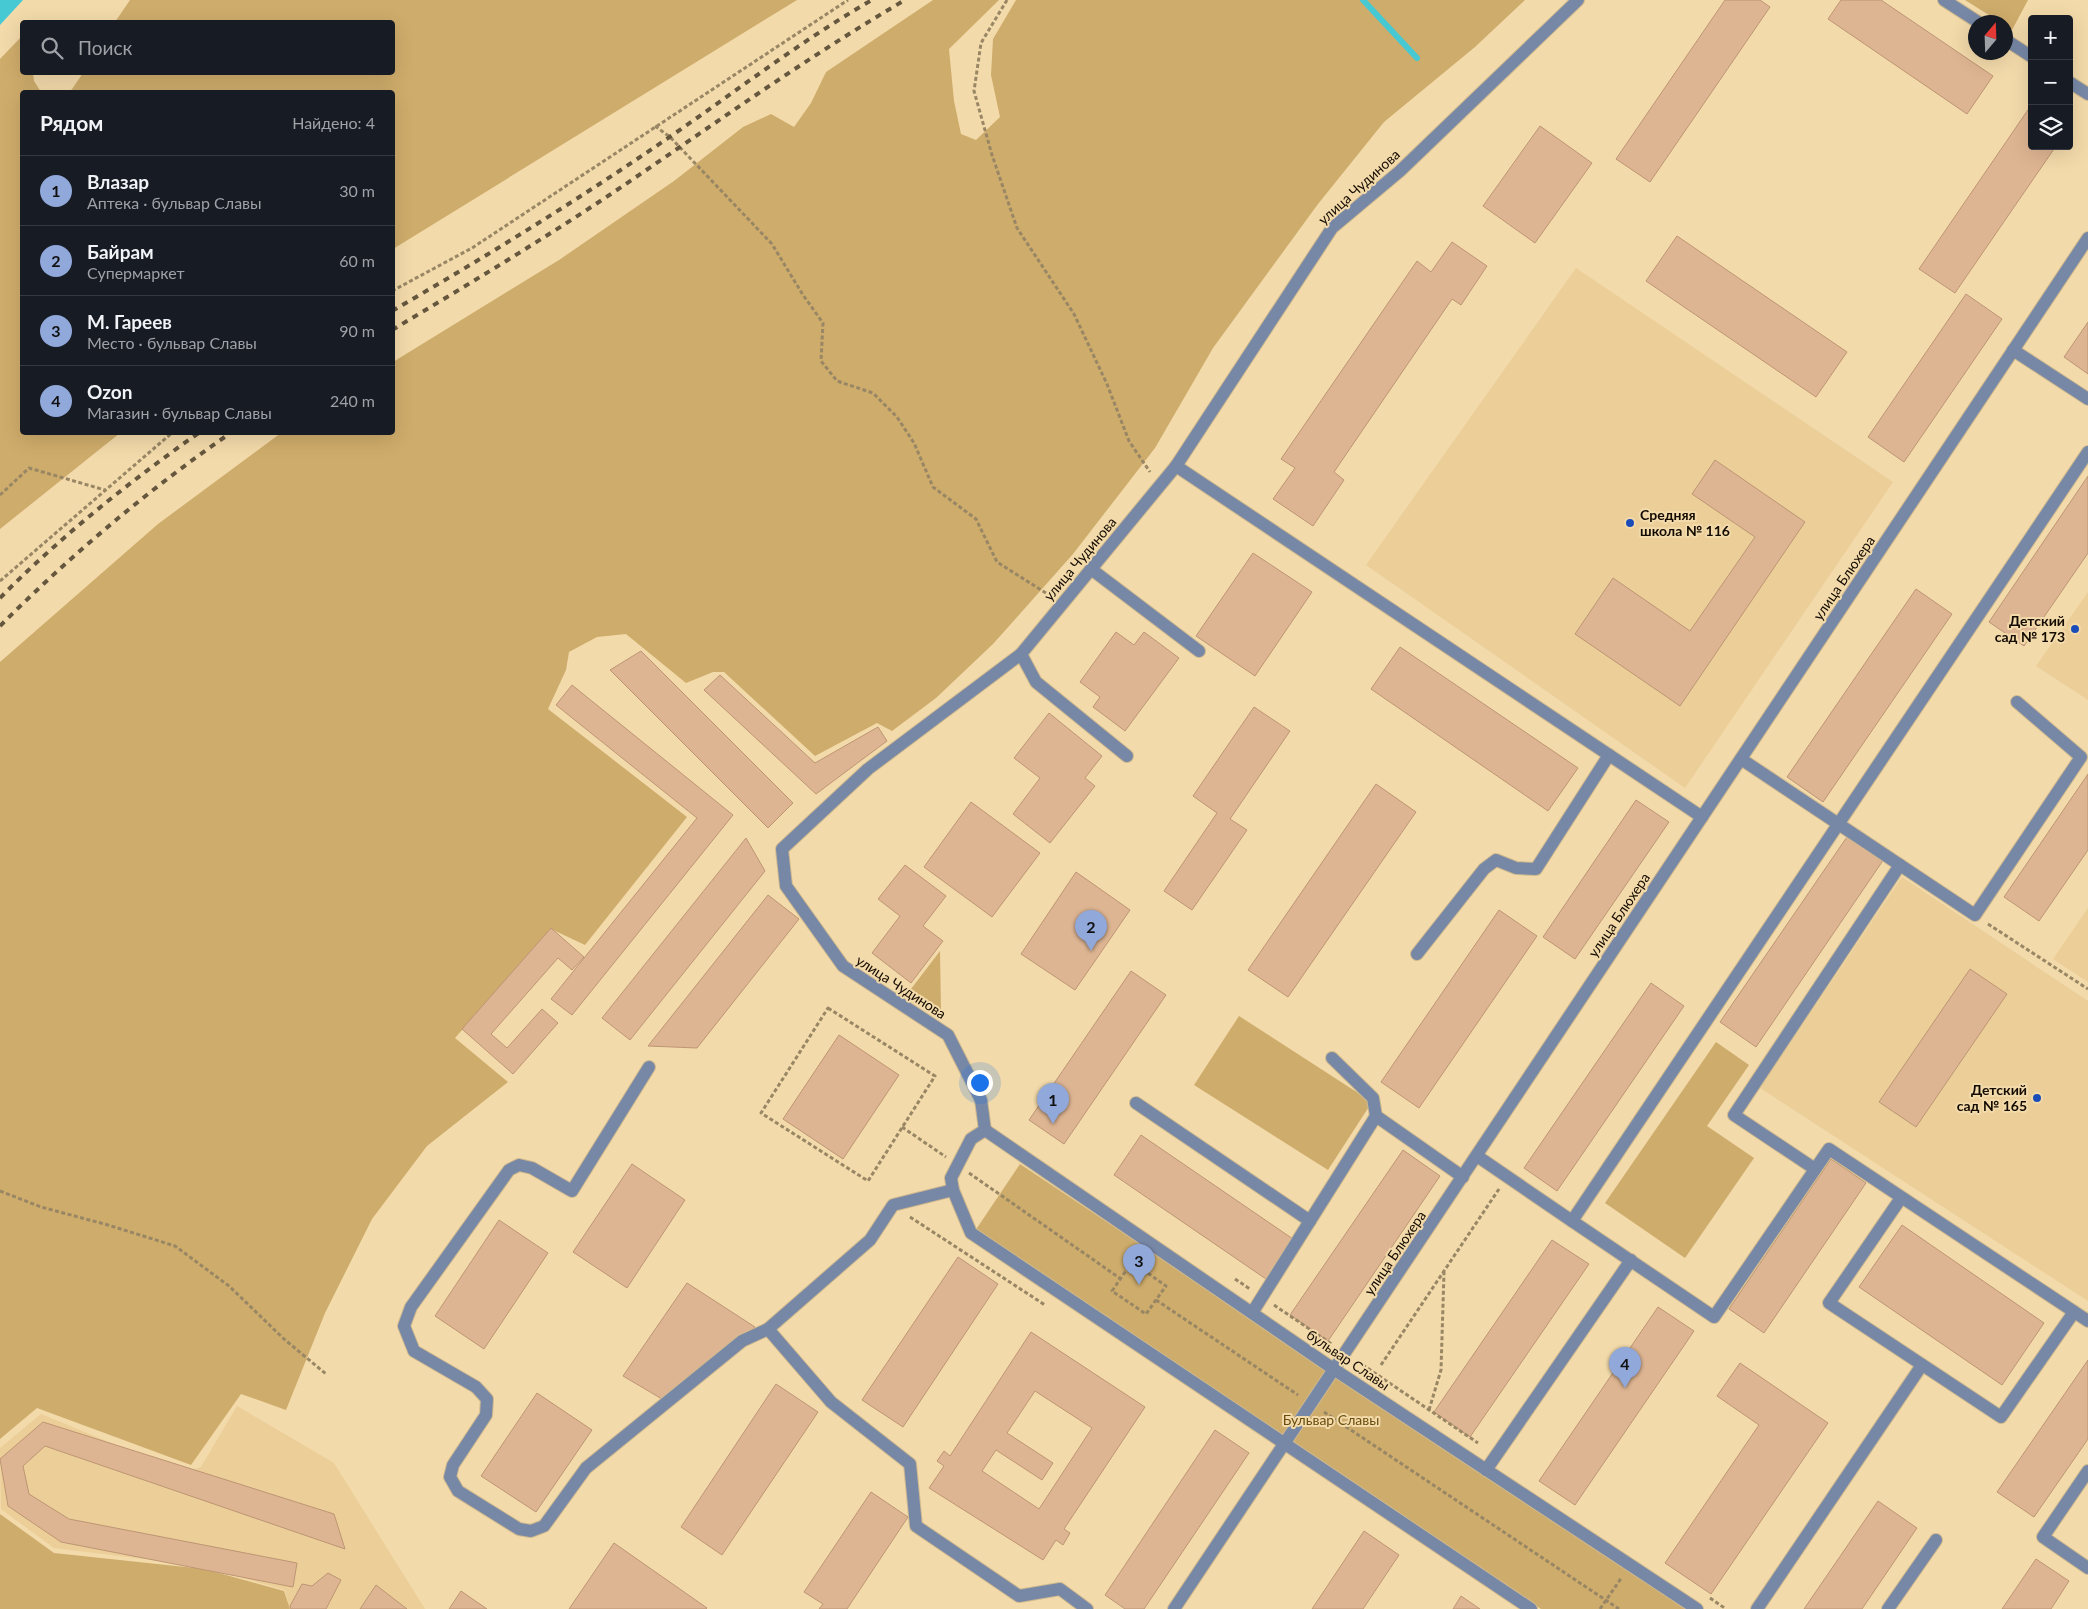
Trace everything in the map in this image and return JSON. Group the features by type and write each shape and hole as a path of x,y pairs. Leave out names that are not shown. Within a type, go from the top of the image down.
{"street":[{"name":"улица Чудинова","path":"985,1130 982,1100 948,1035 843,966 786,886 782,849 868,769 1021,654 1176,466 1332,228 1400,171 1578,0"},
{"path":"1944,0 1968,16"},
{"path":"2013,45 2028,54"},
{"path":"2073,85 2088,94"},
{"name":"улица Блюхера","path":"1174,1609 1346,1354 2088,238"},
{"path":"2013,350 2088,399"},
{"path":"1572,1221 2088,452"},
{"path":"1176,466 1702,818"},
{"path":"1091,570 1199,651"},
{"path":"1021,654 1036,682 1127,756"},
{"path":"1741,759 1975,915 2080,758 2017,702"},
{"path":"1417,954 1484,869 1496,860 1516,868 1536,869 1609,756"},
{"path":"1815,1169 1734,1115 1900,865"},
{"path":"1252,1313 1376,1116 1373,1098 1332,1058"},
{"path":"649,1067 572,1191 532,1168 519,1165 509,1170 412,1307 404,1326 414,1352 476,1387 487,1399 486,1416 453,1465 450,1477 458,1491 519,1529 531,1531 544,1526 586,1468 742,1341 768,1329 870,1240 893,1205 953,1190"},
{"path":"1136,1103 1310,1221"},
{"path":"1376,1116 1463,1177"},
{"path":"985,1130 971,1139 951,1178 953,1190 971,1233 1531,1609"},
{"name":"бульвар Славы","path":"985,1130 1335,1370 1697,1609"},
{"path":"1477,1156 1714,1317 1829,1149 2088,1321"},
{"path":"1901,1198 1829,1303 2001,1417 2074,1312"},
{"path":"1486,1470 1631,1260"},
{"path":"768,1329 831,1402 910,1464 916,1526 1019,1596 1060,1589 1087,1609"},
{"path":"1757,1609 1922,1364"},
{"path":"2088,1471 2043,1537 2088,1568"},
{"path":"1888,1609 1936,1540"}],"path":[{"path":"395,289 472,248 848,0"},
{"path":"1007,0 981,43 974,91 992,155 1017,228 1074,314 1107,384 1129,441 1160,486"},
{"path":"655,126 670,137 772,244 803,295 824,323 821,361 837,381 873,393 897,417 914,444 933,486 976,519 997,562 1062,604"},
{"path":"0,581 169,435"},
{"path":"0,495 30,468 105,490"},
{"path":"1975,915 2088,989"},
{"path":"828,1008 935,1076 902,1127 868,1181 761,1113 828,1008"},
{"path":"902,1127 1121,1279"},
{"path":"1381,1365 1499,1188"},
{"path":"0,1190 41,1207 175,1246 229,1286 284,1338 326,1374"},
{"path":"1132,1262 1166,1286 1146,1314 1112,1291 1121,1279 1132,1262"},
{"path":"1429,1410 1441,1370 1444,1270"},
{"path":"1229,1275 1496,1455"},
{"path":"1156,1300 1618,1609"},
{"path":"1702,1593 1726,1609"}],"shaded area":[{"name":"Средняя школа № 116","path":"1576,268 1893,482 1685,788 1366,565"},
{"name":"Детский сад № 173","path":"2088,592 2088,700 2036,666"},
{"path":"1902,877 2088,1001 2088,1301 1760,1088"},
{"path":"2088,908 2088,982 2053,959"},
{"path":"237,1406 334,1463 425,1609 290,1609 285,1590 201,1566 54,1548 1,1509 0,1448 41,1414 184,1473 201,1467"}],"green space":[{"path":"130,0 797,0 395,248 395,90 71,90 82,75 395,75 395,20 116,20"},
{"path":"933,0 999,0 949,49 954,101 961,134 976,140 1000,117 991,75 993,39 1016,0 1525,0 1475,47 1384,122 1318,204 1213,348 1155,448 1073,554 993,644 936,698 892,731 877,723 815,756 724,672 713,672 686,683 626,634 597,637 569,652 566,670 548,709 687,817 585,945 551,929 455,1038 508,1082 427,1146 372,1219 325,1313 286,1410 241,1394 191,1465 37,1408 0,1439 0,662 158,524 278,435 395,435 395,361 559,260 674,181 743,127 771,114 794,127 811,103 826,72"},
{"path":"1965,0 2028,0 2013,28 2013,15 1989,15"},
{"path":"20,38 20,75 33,75 34,81 40,90 20,90 20,435 118,435 0,529 0,59"},
{"path":"940,951 941,1011 911,989"},
{"path":"1239,1016 1372,1102 1328,1170 1194,1085"},
{"path":"1716,1042 1749,1065 1707,1126 1754,1158 1685,1258 1605,1203"},
{"name":"Бульвар Славы","path":"1020,1164 1687,1609 1541,1609 975,1231"},
{"path":"0,1514 54,1553 204,1569 284,1591 290,1609 0,1609"}],"water":[{"path":"0,0 23,0 0,25"}],"building":[{"path":"1725,0 1760,0 1770,7 1650,182 1616,159"},
{"path":"1841,0 1881,0 1993,76 1967,114 1828,19"},
{"path":"2028,110 2028,150 2053,150 1955,293 1919,269"},
{"path":"1540,126 1592,163 1535,243 1483,206"},
{"path":"1677,236 1847,352 1816,397 1646,281"},
{"path":"1452,242 1487,266 1461,305 1452,299 1334,472 1344,480 1313,526 1273,499 1295,468 1281,459 1417,261 1431,272"},
{"path":"1966,294 2002,319 1904,462 1868,437"},
{"path":"2088,322 2088,374 2064,357"},
{"path":"1715,460 1805,522 1680,706 1575,634 1613,578 1690,631 1755,537 1692,494"},
{"path":"2088,476 2088,553 2024,646 1989,622"},
{"path":"1253,553 1312,592 1255,676 1196,636"},
{"path":"1916,589 1952,614 1823,802 1787,777"},
{"path":"1116,632 1134,645 1144,632 1179,658 1125,731 1093,707 1100,697 1080,682"},
{"path":"1400,647 1578,768 1548,811 1371,689"},
{"path":"641,651 793,803 768,828 610,670"},
{"path":"720,675 815,763 878,727 887,741 816,794 704,690"},
{"path":"572,685 733,815 572,1015 551,999 697,818 556,705"},
{"path":"1254,707 1290,731 1230,819 1247,830 1192,910 1164,891 1217,813 1193,796"},
{"path":"1049,713 1102,756 1085,778 1095,786 1050,843 1013,814 1040,778 1014,758"},
{"path":"2088,774 2088,850 2039,921 2004,897"},
{"path":"1376,784 1416,812 1288,997 1248,970"},
{"path":"1636,800 1669,822 1575,959 1543,937"},
{"path":"971,802 1040,853 992,917 924,867"},
{"path":"1849,834 1884,859 1756,1047 1720,1022"},
{"path":"746,838 765,871 630,1040 602,1018"},
{"path":"905,865 946,896 923,926 943,941 911,983 872,953 900,916 878,899"},
{"path":"1076,872 1130,910 1075,990 1021,954"},
{"path":"768,895 799,919 697,1048 648,1046"},
{"path":"1499,910 1537,936 1419,1108 1381,1082"},
{"path":"551,928 584,957 572,970 558,958 491,1034 507,1048 542,1009 558,1023 513,1074 462,1029"},
{"path":"1970,969 2007,994 1916,1127 1879,1102"},
{"path":"1131,971 1166,995 1064,1144 1029,1120"},
{"path":"1651,983 1684,1006 1557,1191 1524,1168"},
{"path":"839,1035 899,1075 843,1159 783,1119"},
{"path":"1141,1135 1293,1239 1266,1279 1114,1175"},
{"path":"1403,1150 1440,1176 1328,1341 1290,1315"},
{"path":"1831,1159 1866,1183 1764,1333 1729,1309"},
{"path":"632,1164 685,1200 627,1288 573,1252"},
{"path":"499,1220 548,1253 484,1349 435,1316"},
{"path":"1902,1225 2044,1323 2002,1385 1859,1287"},
{"path":"1552,1240 1589,1264 1470,1437 1434,1412"},
{"path":"958,1257 998,1284 903,1427 862,1400"},
{"path":"687,1283 755,1327 662,1399 623,1376"},
{"path":"1658,1307 1694,1331 1575,1505 1539,1481"},
{"path":"1031,1332 1145,1407 1064,1529 1070,1533 1063,1545 1056,1540 1043,1560 929,1488 944,1466 937,1461 944,1451 950,1456","holes":["1035,1391 1092,1428 1039,1509 982,1471 996,1450 1042,1480 1053,1463 1007,1433"]},
{"path":"2088,1360 2088,1439 2034,1517 1997,1492"},
{"path":"1740,1363 1828,1423 1711,1594 1665,1563 1759,1425 1717,1396"},
{"path":"776,1384 818,1412 722,1555 681,1527"},
{"path":"537,1393 592,1430 536,1512 481,1476"},
{"path":"43,1422 334,1514 345,1549 45,1446 23,1466 29,1494 69,1519 297,1563 293,1587 61,1542 8,1506 0,1459"},
{"path":"1215,1430 1249,1453 1144,1609 1125,1609 1105,1595"},
{"path":"871,1492 908,1517 847,1609 819,1609 823,1604 804,1592"},
{"path":"1878,1501 1917,1528 1862,1609 1804,1609"},
{"path":"1364,1531 1399,1555 1363,1609 1312,1609"},
{"path":"614,1543 707,1608 569,1609"},
{"path":"2036,1559 2069,1581 2051,1609 2002,1609"},
{"path":"328,1573 341,1580 326,1609 291,1609 290,1606 302,1584 312,1586"},
{"path":"376,1585 407,1609 360,1609"},
{"path":"461,1591 487,1609 449,1609"},
{"path":"1461,1596 1480,1609 1453,1609"}],"waterway":[{"path":"1363,0 1417,58"}],"railway":[{"path":"395,309 498,248 603,182 795,48 872,0"},
{"path":"395,328 584,212 793,70 905,0"},
{"path":"0,598 47,553 96,511 147,470 196,435"},
{"path":"0,626 83,548 171,476 228,435"}],"place":[{"name":"Средняя школа № 116","path":"1630,523"},
{"name":"Детский сад № 173","path":"2075,629"},
{"name":"Байрам","path":"1091,951"},
{"name":"Детский сад № 165","path":"2037,1098"},
{"name":"Влазар","path":"1053,1124"},
{"name":"М. Гареев","path":"1139,1285"},
{"name":"Ozon","path":"1625,1388"}]}
